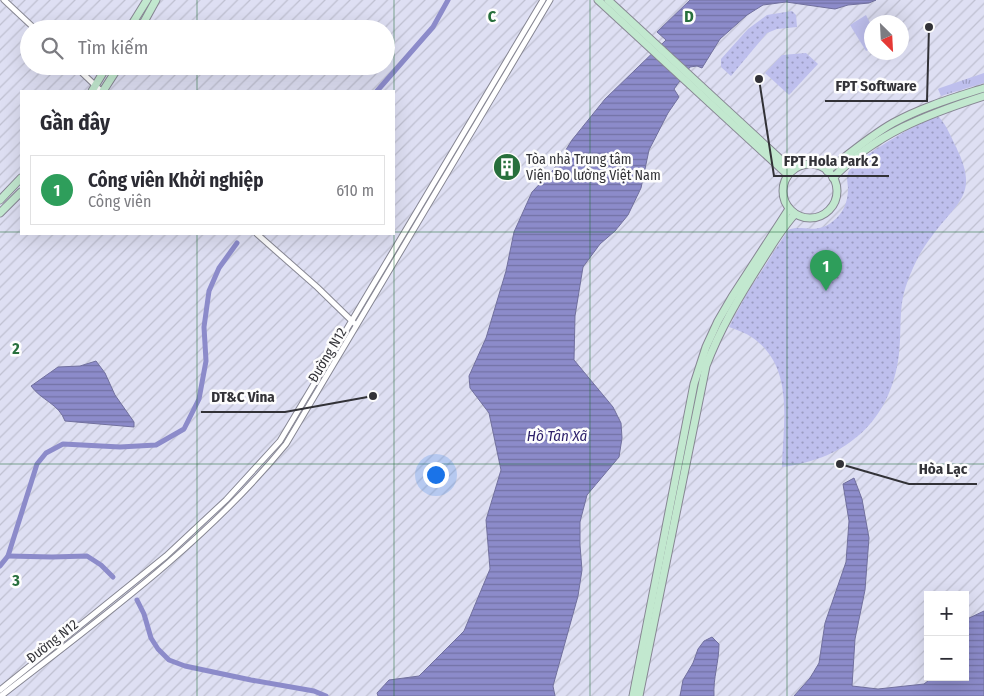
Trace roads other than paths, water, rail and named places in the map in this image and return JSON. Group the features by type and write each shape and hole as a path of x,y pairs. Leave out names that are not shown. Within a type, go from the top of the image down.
{"street":[{"path":"4,0 25,20"},
{"path":"135,20 147,0"},
{"path":"145,20 156,0"},
{"name":"Đường N12","path":"0,690 144,574 226,500 280,442 542,0"},
{"name":"Đường N12","path":"1,696 148,580 199,536 257,479 293,435 550,0"},
{"path":"598,0 653,46 790,172"},
{"path":"608,0 653,46"},
{"path":"84,75 98,90"},
{"path":"98,90 104,75"},
{"path":"98,90 110,75"},
{"path":"827,171 869,138 893,123 941,102 984,88"},
{"path":"834,178 842,169 871,146 910,122 942,109 984,96"},
{"path":"808,164 817,165 827,171 834,178 837,194 829,210 821,216 803,218 789,209 782,193 783,184 790,172 808,164"},
{"path":"0,200 20,179"},
{"path":"0,213 20,193"},
{"path":"692,413 694,384 706,347 718,321 789,209"},
{"path":"639,696 692,413 706,366 727,318 782,230 795,214"},
{"path":"258,235 357,325"},
{"path":"633,696 683,460"}],"water":[{"name":"Hồ Tân Xã","path":"690,0 876,0 835,9 786,2 763,5 747,15 720,39 702,68 697,66 690,67 674,89 679,97 668,113 649,150 641,188 628,215 615,231 600,244 583,267 575,316 574,360 613,407 621,423 622,438 619,457 587,495 580,522 582,570 578,596 553,686 555,696 378,696 377,693 389,680 419,676 464,631 490,569 486,520 501,470 489,413 470,388 469,376 486,338 506,271 514,232 532,192 554,169 572,140 605,99 666,40 657,32"},
{"path":"96,361 105,373 115,395 134,422 134,427 65,421 59,410 31,386 58,367 80,366"},
{"path":"854,478 862,499 869,538 865,590 855,639 852,686 878,689 924,684 928,681 969,681 969,618 984,611 984,696 794,696 810,678 819,663 825,623 846,562 849,521 843,484"},
{"path":"712,637 719,644 714,696 680,696 683,680 693,663 698,649 704,641"}],"waterway":[{"path":"395,70 433,27 448,0"},
{"path":"378,90 391,75"},
{"path":"0,566 8,556 37,464 46,453 63,444 120,447 156,445 184,429 199,399 206,361 204,327 209,291 219,268 237,243"},
{"path":"8,556 87,556 101,565 113,577"},
{"path":"137,600 144,614 151,638 158,649 169,660 185,666 314,691 326,696"}],"place":[{"name":"FPT Software","path":"929,27"},
{"name":"FPT Hola Park 2","path":"759,79"},
{"name":"Tòa nhà Trung tâm Viện Đo lường Việt Nam","path":"507,167"},
{"name":"Công viên Khởi nghiệp","path":"826,291"},
{"name":"DT&C Vina","path":"373,396"},
{"name":"Hòa Lạc","path":"840,464"}]}
